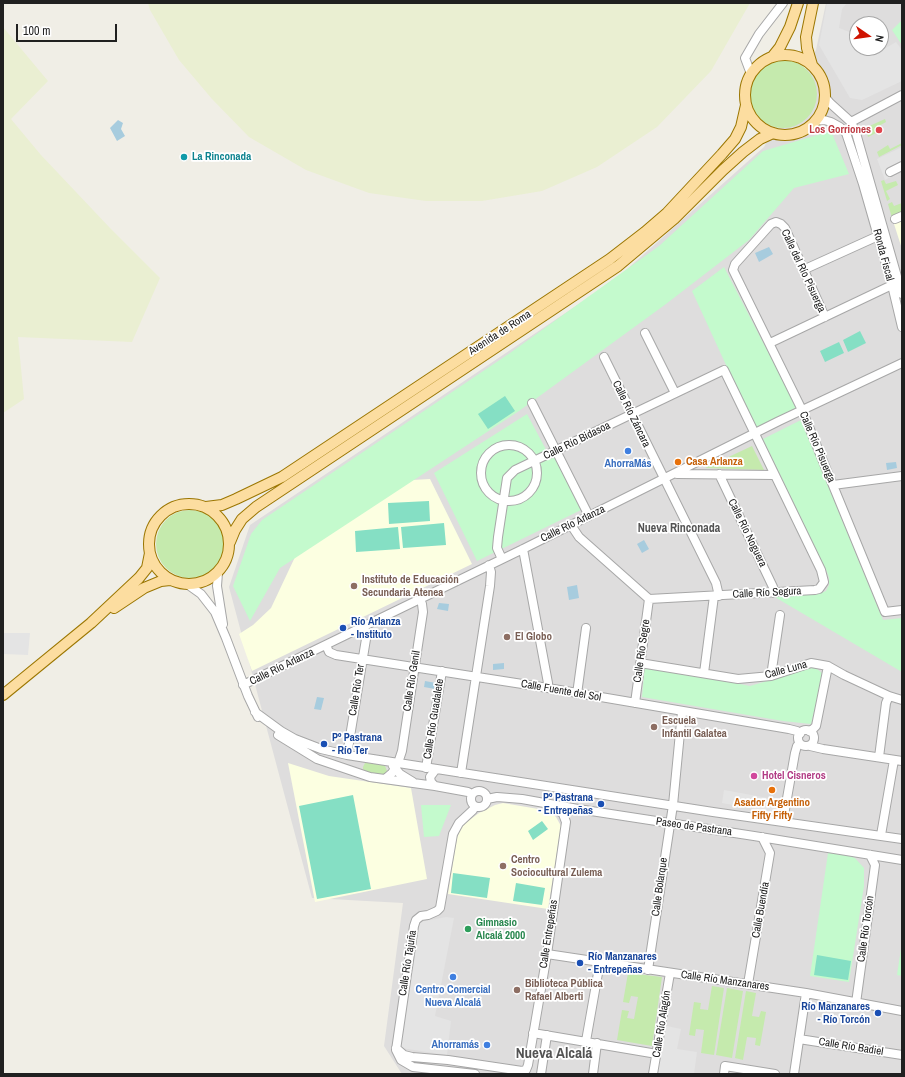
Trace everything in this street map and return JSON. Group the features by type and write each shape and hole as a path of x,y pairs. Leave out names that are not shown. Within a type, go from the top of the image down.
{"main road":[{"path":"772,57 780,47 790,27 798,3"},
{"path":"812,65 807,48 806,37 813,3"},
{"path":"783,55 804,59 812,65 819,74 824,85 825,97 822,110 815,121 806,129 796,133 784,135 773,133 764,129 750,114 746,105 745,94 747,83 751,74 760,64 772,57 783,55"},
{"name":"Avenida de Roma","path":"206,506 222,505 282,477 610,259 667,213 722,154 735,139 741,128 746,105"},
{"name":"Avenida de Roma","path":"230,542 242,519 256,507 618,266 657,235 743,152 760,139 773,133"},
{"path":"91,623 144,588 161,581 170,580 187,584 198,584 209,580 218,573 225,564 229,553 230,542 228,531 223,521 216,512 206,506 194,503 181,504 168,509 158,518 152,528 149,540 150,553 154,564 161,573 170,580"},
{"path":"3,695 91,623 140,578 146,568 150,553"}],"street":[{"path":"751,74 745,58 759,34 783,3"},
{"path":"851,122 902,95"},
{"name":"Ronda Fiscal","path":"825,97 851,122 856,133 878,236 902,327"},
{"name":"Ronda Fiscal","path":"815,121 824,120 831,122 846,133 866,181 902,294"},
{"path":"890,172 902,166"},
{"name":"Calle del Río Pisuerga","path":"733,270 735,264 771,224 776,222 781,224 785,228 825,317"},
{"path":"804,270 878,236"},
{"name":"Calle Río Pisuerga","path":"733,270 802,410 885,612 902,610"},
{"path":"770,343 892,285"},
{"path":"645,333 675,393"},
{"name":"Calle Río Záncara","path":"604,357 659,471 664,478 716,583 716,596"},
{"name":"Calle Río Arlanza","path":"243,685 523,549 802,410 902,363"},
{"name":"Calle Río Bidasoa","path":"502,559 497,548 507,478 515,470 724,370"},
{"name":"Calle Río Segura","path":"649,599 815,590 820,589 824,582 821,570 724,370"},
{"path":"532,404 589,516"},
{"path":"511,444 525,449 535,461 537,477 536,484 533,492 527,497 519,501 504,502 496,499 486,490 482,480 481,469 484,459 491,451 500,446 511,444"},
{"path":"674,474 774,475"},
{"name":"Calle Río Noguera","path":"718,474 773,587 774,593"},
{"path":"833,485 902,476"},
{"path":"570,525 580,537 649,599"},
{"path":"523,549 548,688"},
{"path":"461,773 490,586 491,572 489,565"},
{"path":"218,573 217,586 226,638"},
{"path":"187,584 201,594 214,612 226,638 243,685 255,712"},
{"path":"704,674 716,596"},
{"name":"Calle Río Genil","path":"394,765 402,750 423,612 420,599"},
{"name":"Calle Río Segre","path":"635,703 649,599"},
{"path":"771,676 780,615"},
{"name":"Calle Río Ter","path":"347,755 366,633 364,626"},
{"path":"577,694 586,628"},
{"name":"Calle Fuente del Sol","path":"326,645 329,652 336,655 548,688 789,729 797,731 800,734"},
{"name":"Calle Luna","path":"640,663 738,679 771,676 811,663 828,666 889,696 902,700"},
{"path":"800,744 798,739 800,734 804,731 813,729 816,726 828,666"},
{"name":"Calle Río Guadalete","path":"426,768 442,671"},
{"path":"879,758 886,703 889,696"},
{"name":"Paseo de Pastrana","path":"255,712 280,731 321,749 394,765 461,773 643,800 672,807 783,821 902,839"},
{"name":"Paseo de Pastrana","path":"255,712 263,725 305,752 330,764 359,772 370,777 414,782 472,794"},
{"name":"Calle Bolarque","path":"648,970 672,807 682,712"},
{"path":"809,731 813,734 814,739 810,746"},
{"path":"800,744 823,749 898,760 881,835"},
{"path":"783,821 794,753 797,746 800,744"},
{"path":"359,772 357,764 359,760 363,758"},
{"path":"385,779 392,773 394,765"},
{"name":"Paseo de Pastrana","path":"394,765 400,774 414,782"},
{"path":"435,786 430,777 436,770"},
{"path":"478,791 481,791 487,798 484,805 478,807 471,801 472,794 478,791"},
{"name":"Paseo de Pastrana","path":"487,798 498,797 522,799 669,824 762,837 902,860"},
{"path":"550,804 561,812 566,822 574,813 582,810"},
{"name":"Calle Río Tajuña","path":"396,1048 414,926 416,920 421,916 437,911 440,908 453,834 459,823 473,810 475,806"},
{"name":"Calle Entrepeñas","path":"448,1060 522,1071 526,1070 534,1033 566,822"},
{"path":"762,837 770,852 782,841"},
{"name":"Calle Buendía","path":"748,984 770,852"},
{"name":"Calle Río Torcón","path":"856,1003 875,865 870,855"},
{"name":"Calle Río Manzanares","path":"546,954 806,993 902,1011"},
{"path":"586,1041 600,962"},
{"name":"Calle Río Alagón","path":"653,1074 670,973"},
{"path":"794,1074 806,993"},
{"path":"534,1033 657,1054"},
{"path":"541,1074 546,1035"},
{"name":"Calle Río Badiel","path":"799,1039 902,1055"},
{"path":"593,1074 597,1043"},
{"path":"396,1048 404,1055 428,1059 448,1060 448,1070"},
{"path":"396,1048 400,1059 408,1065 448,1070 457,1073 475,1074"},
{"path":"427,1068 428,1059"},
{"path":"724,1074 725,1066 775,1074"}],"shaded area":[{"path":"148,3 750,3 711,71 657,127 597,167 542,191 482,201 426,201 369,193 306,170 249,137 212,99 179,60 150,10"},
{"path":"826,3 902,3 902,1074 402,1074 384,1046 403,903 312,898 229,587 250,525 616,279 764,147 816,50"},
{"path":"827,3 847,3 842,9 839,28 849,32 849,56 889,56 889,46 896,42 902,50 902,81 862,100 850,98 819,45"},
{"path":"3,27 48,81 11,119 41,155 160,278 132,342 18,337 24,399 3,413"},
{"path":"902,147 902,171 885,180 877,159"},
{"path":"902,220 902,249 894,224"},
{"name":"Instituto de Educación Secundaria Atenea","path":"430,479 472,564 252,671 239,634 253,625 271,608 295,557 412,480"},
{"path":"3,633 30,633 28,655 3,654"},
{"path":"288,763 329,776 411,788 427,879 315,902"},
{"path":"724,790 779,800 777,813 722,803"},
{"name":"Centro Sociocultural Zulema","path":"503,803 550,811 556,817 561,826 548,909 448,894 457,838 460,830 464,824 479,813 495,805"},
{"path":"446,917 454,918 435,1016 451,1021 447,1055 401,1048 401,1030 420,922"},
{"path":"662,1025 681,1029 677,1049 697,1052 694,1074 653,1074"}],"green space":[{"path":"902,20 902,45 892,30"},
{"path":"776,60 790,60 802,65 812,75 817,87 817,101 812,113 802,123 790,128 776,128 764,123 754,113 749,101 749,87 754,75 764,65"},
{"path":"885,119 886,122 877,127 878,132 868,137 866,130 867,127"},
{"path":"831,131 849,174 794,188 749,240 666,304 519,411 280,568 250,621 233,586 251,534 262,520 510,353 659,246 763,151"},
{"path":"902,143 902,145 879,157 877,152 888,145 890,149"},
{"path":"884,180 886,184 896,181 898,185 886,191 890,199 887,201 881,181"},
{"path":"892,202 894,206 902,203 902,213 892,218 888,204"},
{"path":"724,267 798,410 755,428 692,291"},
{"path":"860,331 866,343 848,352 843,340"},
{"path":"839,342 844,353 825,362 820,351"},
{"path":"505,396 515,411 488,429 478,414"},
{"path":"527,414 551,459 556,457 581,510 477,561 434,473"},
{"path":"801,420 883,620 902,618 902,672 773,596 821,593 826,591 829,585 827,572 763,439"},
{"path":"752,446 764,470 705,468"},
{"path":"429,501 430,521 389,524 388,503"},
{"path":"183,510 197,510 209,515 219,525 224,537 224,551 219,563 209,573 197,578 183,578 171,573 161,563 156,551 156,537 161,525 171,515"},
{"path":"444,523 446,545 403,548 401,527"},
{"path":"398,527 400,549 356,552 355,531"},
{"path":"645,665 750,686 815,667 823,674 811,724 783,721 642,697"},
{"path":"367,762 382,764 385,766 387,771 385,774 377,775 365,771 363,767"},
{"path":"353,795 371,889 317,899 299,806"},
{"path":"421,805 451,805 439,836 424,837"},
{"path":"542,821 548,829 533,840 528,831"},
{"path":"828,853 847,855 855,858 864,868 864,886 849,982 810,976"},
{"path":"453,873 490,878 487,898 451,893"},
{"path":"516,883 545,888 542,905 513,901"},
{"path":"902,942 902,976 897,975"},
{"path":"817,955 851,961 848,980 814,975"},
{"path":"628,973 662,977 652,1046 617,1040 622,1010 629,1011 627,1018 634,1019 638,997 631,996 629,1003 623,1002"},
{"path":"712,986 724,988 714,1055 701,1053 704,1030 696,1029 695,1036 689,1035 694,1002 701,1003 700,1009 708,1010"},
{"path":"727,988 743,991 732,1058 716,1055"},
{"path":"746,991 756,993 752,1016 759,1017 761,1011 766,1012 760,1046 755,1045 756,1038 747,1037 743,1060 735,1058"}],"water":[{"path":"118,120 123,123 121,129 125,136 117,141 110,128"},
{"path":"769,247 773,254 759,262 755,253"},
{"path":"896,462 897,468 887,470 886,463"},
{"path":"644,540 649,549 642,553 637,544"},
{"path":"577,585 579,598 569,600 567,587"},
{"path":"439,603 449,604 448,611 437,609"},
{"path":"504,663 504,669 493,670 493,664"},
{"path":"425,681 436,683 435,689 424,687"},
{"path":"317,697 324,698 321,710 314,709"}],"place":[{"name":"Los Gorriones","path":"879,130"},
{"name":"La Rinconada","path":"184,157"},
{"name":"AhorraMás","path":"628,451"},
{"name":"Casa Arlanza","path":"678,462"},
{"name":"Instituto de Educación Secundaria Atenea","path":"354,586"},
{"name":"Río Arlanza - Instituto","path":"343,628"},
{"name":"El Globo","path":"507,637"},
{"name":"Escuela Infantil Galatea","path":"654,727"},
{"name":"Pº Pastrana - Río Ter","path":"324,744"},
{"name":"Hotel Cisneros","path":"754,776"},
{"name":"Asador Argentino Fifty Fifty","path":"772,790"},
{"name":"Pº Pastrana - Entrepeñas","path":"601,804"},
{"name":"Centro Sociocultural Zulema","path":"503,866"},
{"name":"Gimnasio Alcalá 2000","path":"468,929"},
{"name":"Río Manzanares - Entrepeñas","path":"580,963"},
{"name":"Centro Comercial Nueva Alcalá","path":"453,977"},
{"name":"Biblioteca Pública Rafael Alberti","path":"517,990"},
{"name":"Río Manzanares - Río Torcón","path":"878,1013"},
{"name":"Ahorramás","path":"487,1045"}],"district":[{"name":"Nueva Rinconada","path":"679,529"},
{"name":"Nueva Alcalá","path":"554,1054"}]}
